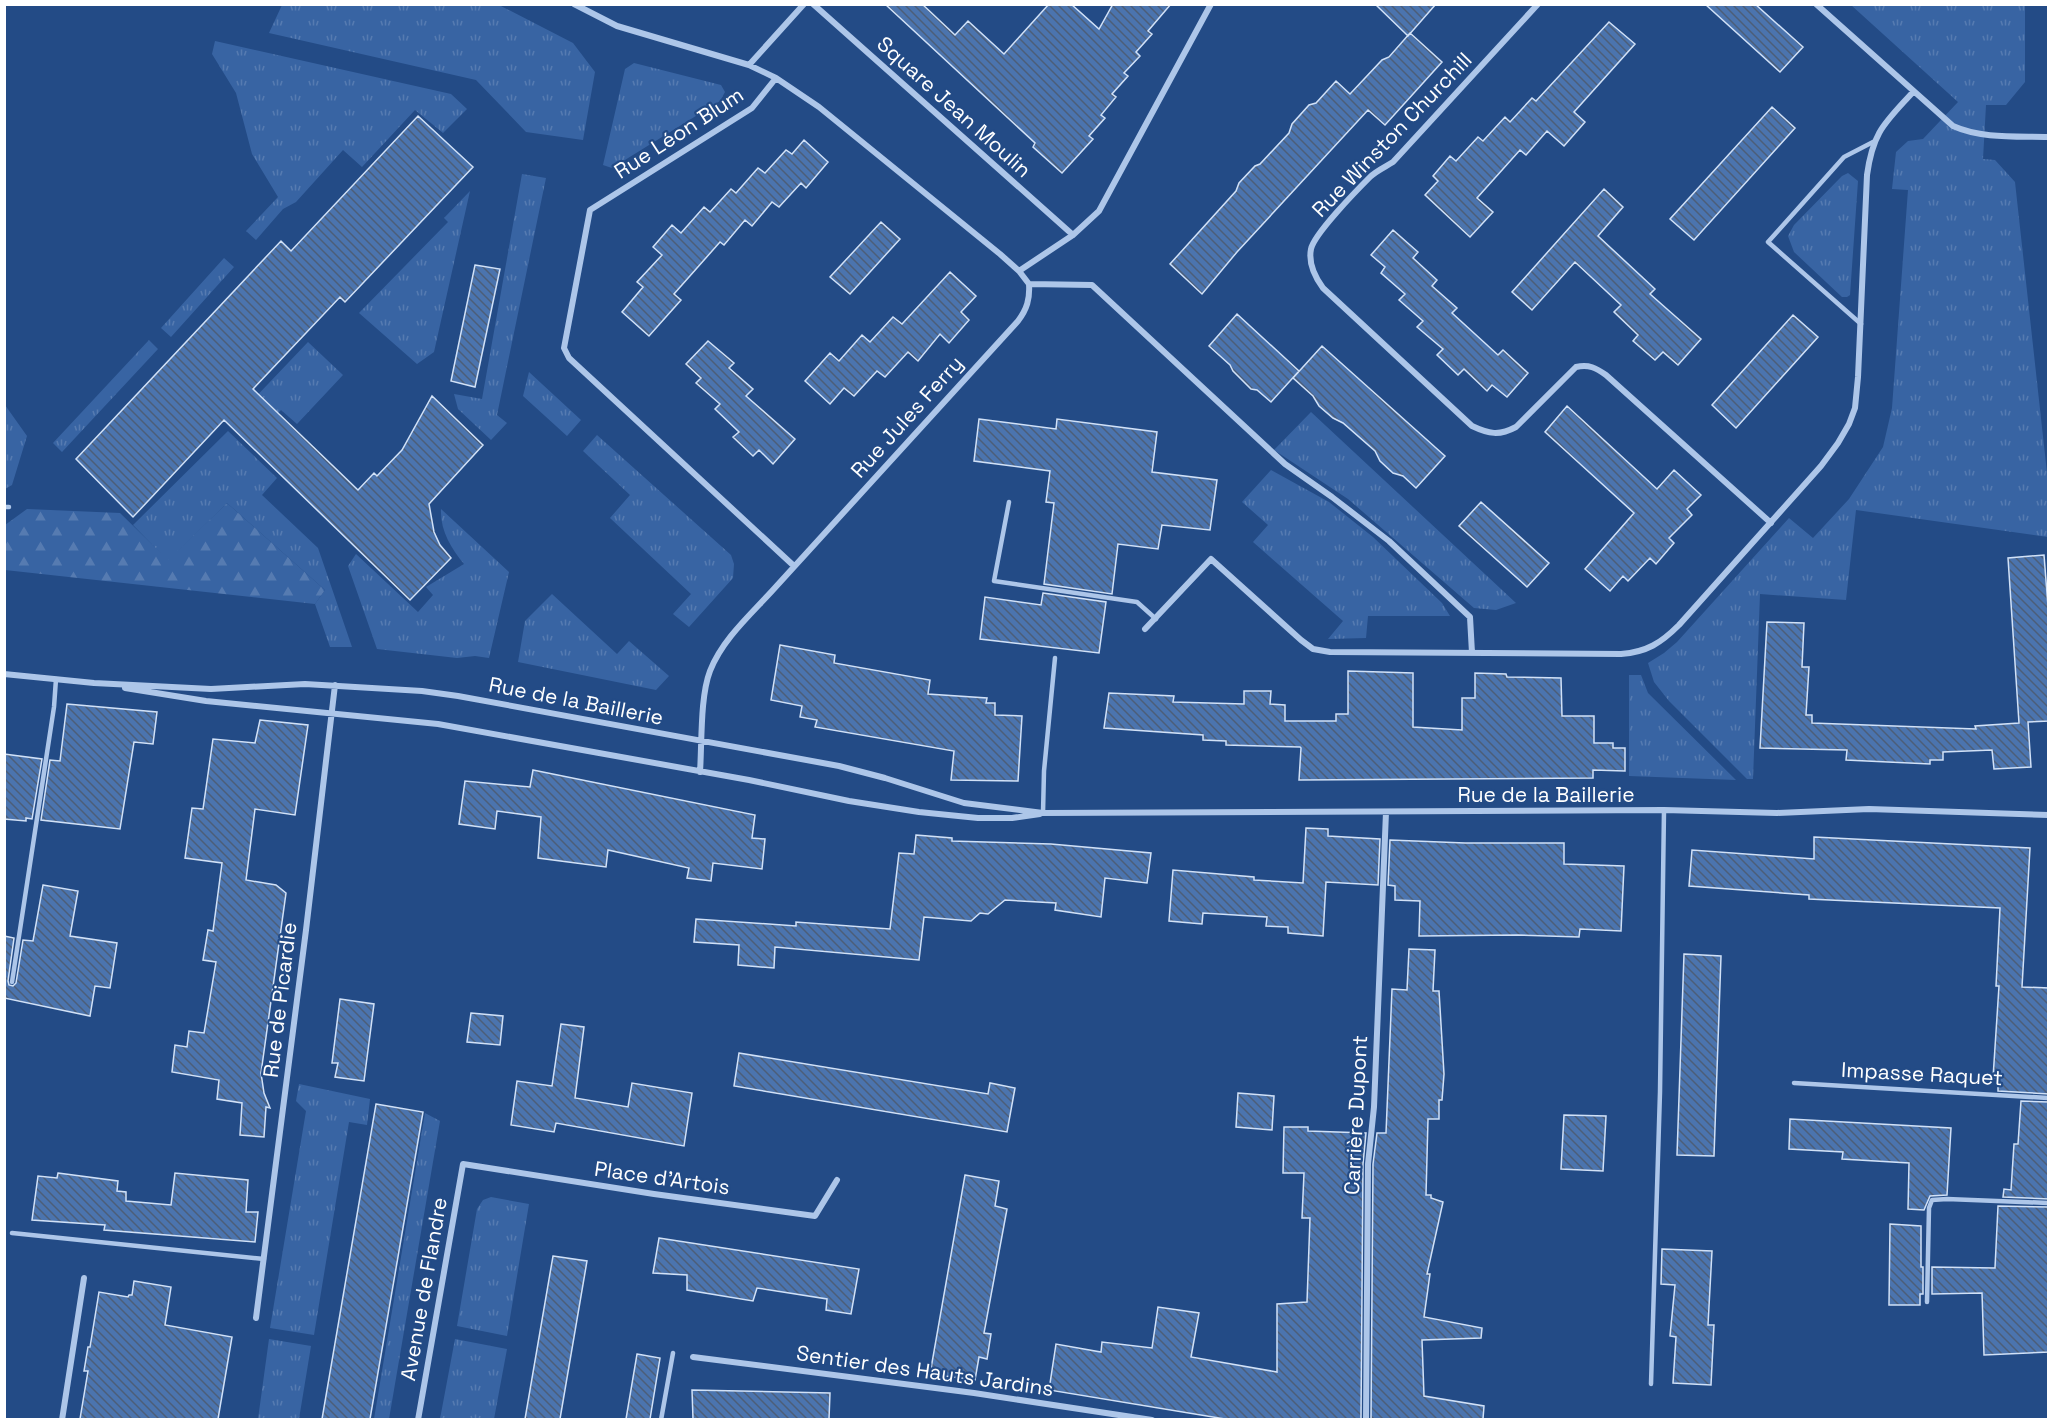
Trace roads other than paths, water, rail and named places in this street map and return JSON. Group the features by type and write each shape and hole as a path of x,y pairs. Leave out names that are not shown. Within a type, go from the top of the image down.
{"street":[{"name":"Rue Léon Blum","path":"574,4 617,26 749,65 776,78 752,108 591,210 564,348 569,358 794,566"},
{"path":"749,65 804,4"},
{"name":"Square Jean Moulin","path":"813,4 1073,235"},
{"path":"1019,271 1073,235 1099,211 1211,4"},
{"name":"Rue Winston Churchill","path":"1538,4 1393,162 1371,176 1317,236 1311,249 1310,262 1315,276 1323,288 1472,426 1496,434 1507,432 1516,427 1576,367 1586,365 1596,368 1771,523"},
{"path":"1816,4 1944,119 1965,131 2049,137"},
{"path":"776,78 819,107 1000,254 1019,271 1029,284 1092,285 1285,464 1389,541 1470,617 1472,653"},
{"path":"1146,630 1210,559 1313,649 1330,652 1621,654 1636,653 1656,645 1679,625 1821,466 1849,424 1857,393 1867,175 1874,142 1880,129 1913,92"},
{"name":"Rue Jules Ferry","path":"700,772 706,688 710,672 718,656 734,633 794,566 1018,321 1028,305 1029,284"},
{"name":"Rue de la Baillerie","path":"4,674 94,683 211,689 305,684 335,685 400,689 458,696 839,766 964,803 1043,813 1664,810 1777,813 1869,809 2049,815"},
{"name":"Rue de la Baillerie","path":"94,683 206,701 438,724 919,812 978,818 1012,818 1043,813"},
{"name":"Rue de Picardie","path":"256,1318 335,685"},
{"name":"Carrière Dupont","path":"1366,1419 1368,1164 1374,1107 1386,812"},
{"name":"Place d'Artois","path":"463,1164 815,1216 837,1180"},
{"name":"Avenue de Flandre","path":"418,1419 463,1164"},
{"path":"62,1419 84,1278"},
{"name":"Sentier des Hauts Jardins","path":"693,1357 974,1393 1152,1419"}],"lane":[{"path":"1861,324 1768,242 1844,157 1874,142"},
{"path":"1009,502 994,581 1137,602 1155,619"},
{"path":"1043,813 1044,771 1055,658"},
{"path":"12,982 54,707 56,679"},
{"path":"1651,1384 1660,1092 1664,810"},
{"name":"Impasse Raquet","path":"1794,1083 2049,1098"},
{"path":"1926,1302 1929,1208 1932,1200 2049,1203"},
{"path":"12,1233 264,1259"},
{"path":"662,1419 673,1353"}]}
